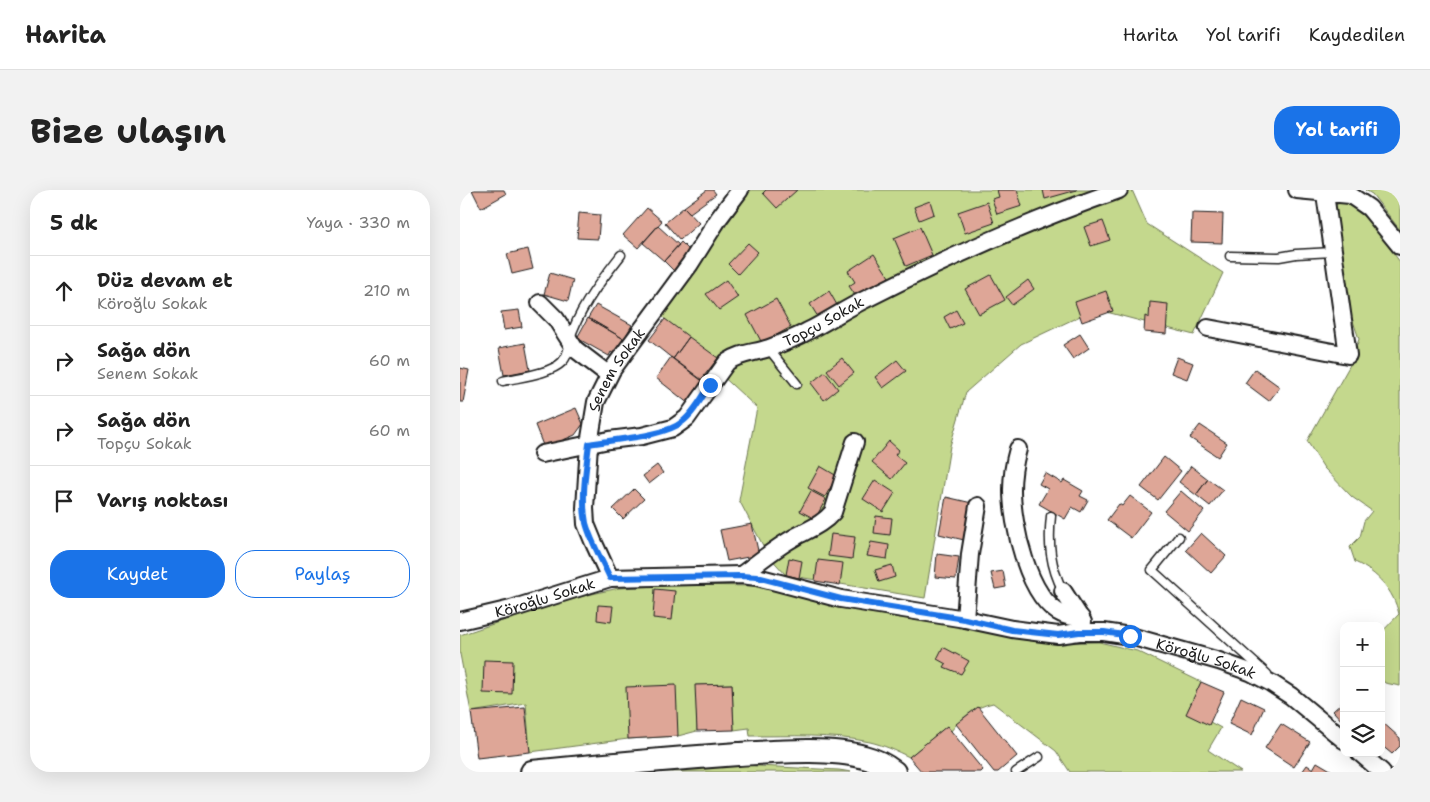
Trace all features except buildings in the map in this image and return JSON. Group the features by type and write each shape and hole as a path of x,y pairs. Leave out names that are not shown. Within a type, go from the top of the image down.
{"street":[{"name":"Senem Sokak","path":"610,578 586,524 585,478 596,402 609,375 638,333 662,304 719,218 740,190"},
{"name":"Topçu Sokak","path":"542,454 589,444 642,436 673,428 687,418 727,362 740,354 768,348 802,334 867,298 989,241 1051,215 1119,190"},
{"path":"1297,190 1350,195 1369,208 1400,246"},
{"path":"1208,328 1348,356 1324,194"},
{"path":"540,303 556,320 569,341 586,358 609,375"},
{"path":"741,576 782,545 821,524 833,512 855,442"},
{"path":"1018,449 1013,468 1012,484 1015,525 1033,581 1042,598 1050,606 1062,614 1081,618"},
{"path":"965,619 970,554 978,506"},
{"name":"Köroğlu Sokak","path":"460,621 511,609 610,578 757,577 841,599 965,619 1012,630 1058,635 1104,632 1130,636 1219,661 1264,679 1291,696 1340,737"},
{"path":"1063,590 1090,632"},
{"path":"532,772 690,757 775,752 836,752 864,756 882,763 894,772"},
{"path":"1365,757 1382,772"}],"lane":[{"path":"1230,256 1279,258 1296,254 1333,252"},
{"path":"503,381 543,372 562,362 566,355 573,329 590,297 621,254"},
{"path":"768,348 797,384"},
{"path":"1052,516 1049,536 1051,560 1056,577 1063,590"},
{"path":"1179,537 1152,570 1291,696"},
{"path":"1016,772 1039,757"}],"green space":[{"path":"751,190 1132,190 1147,224 1223,273 1194,335 1095,309 1021,344 966,392 950,446 925,598 786,575 768,555 739,500 757,408 693,349 662,316"},
{"path":"1365,190 1400,190 1400,230 1372,194"},
{"path":"1346,201 1371,223 1400,262 1400,686 1385,683 1385,629 1399,614 1396,605 1389,590 1383,583 1371,571 1355,562 1350,547 1360,537 1364,521 1372,511 1352,497 1324,468 1307,441 1351,363 1359,339 1350,312 1339,249 1335,205"},
{"path":"679,585 758,586 809,599 1013,638 1058,643 1099,642 1137,651 1201,682 1188,710 1221,728 1208,750 1241,772 1070,772 1056,751 993,703 969,713 951,731 947,726 909,757 880,745 855,739 810,736 750,736 749,728 734,730 732,684 696,685 697,731 678,736 628,739 530,752 526,703 471,712 460,654 460,635 565,600 619,588"},
{"path":"737,765 839,770 851,772 654,772"}],"route":[{"path":"710,385 687,418 673,428 642,436 589,444 585,478 586,524 610,578 757,577 841,599 965,619 1012,630 1058,635 1079,632 1104,632 1130,636"}]}
